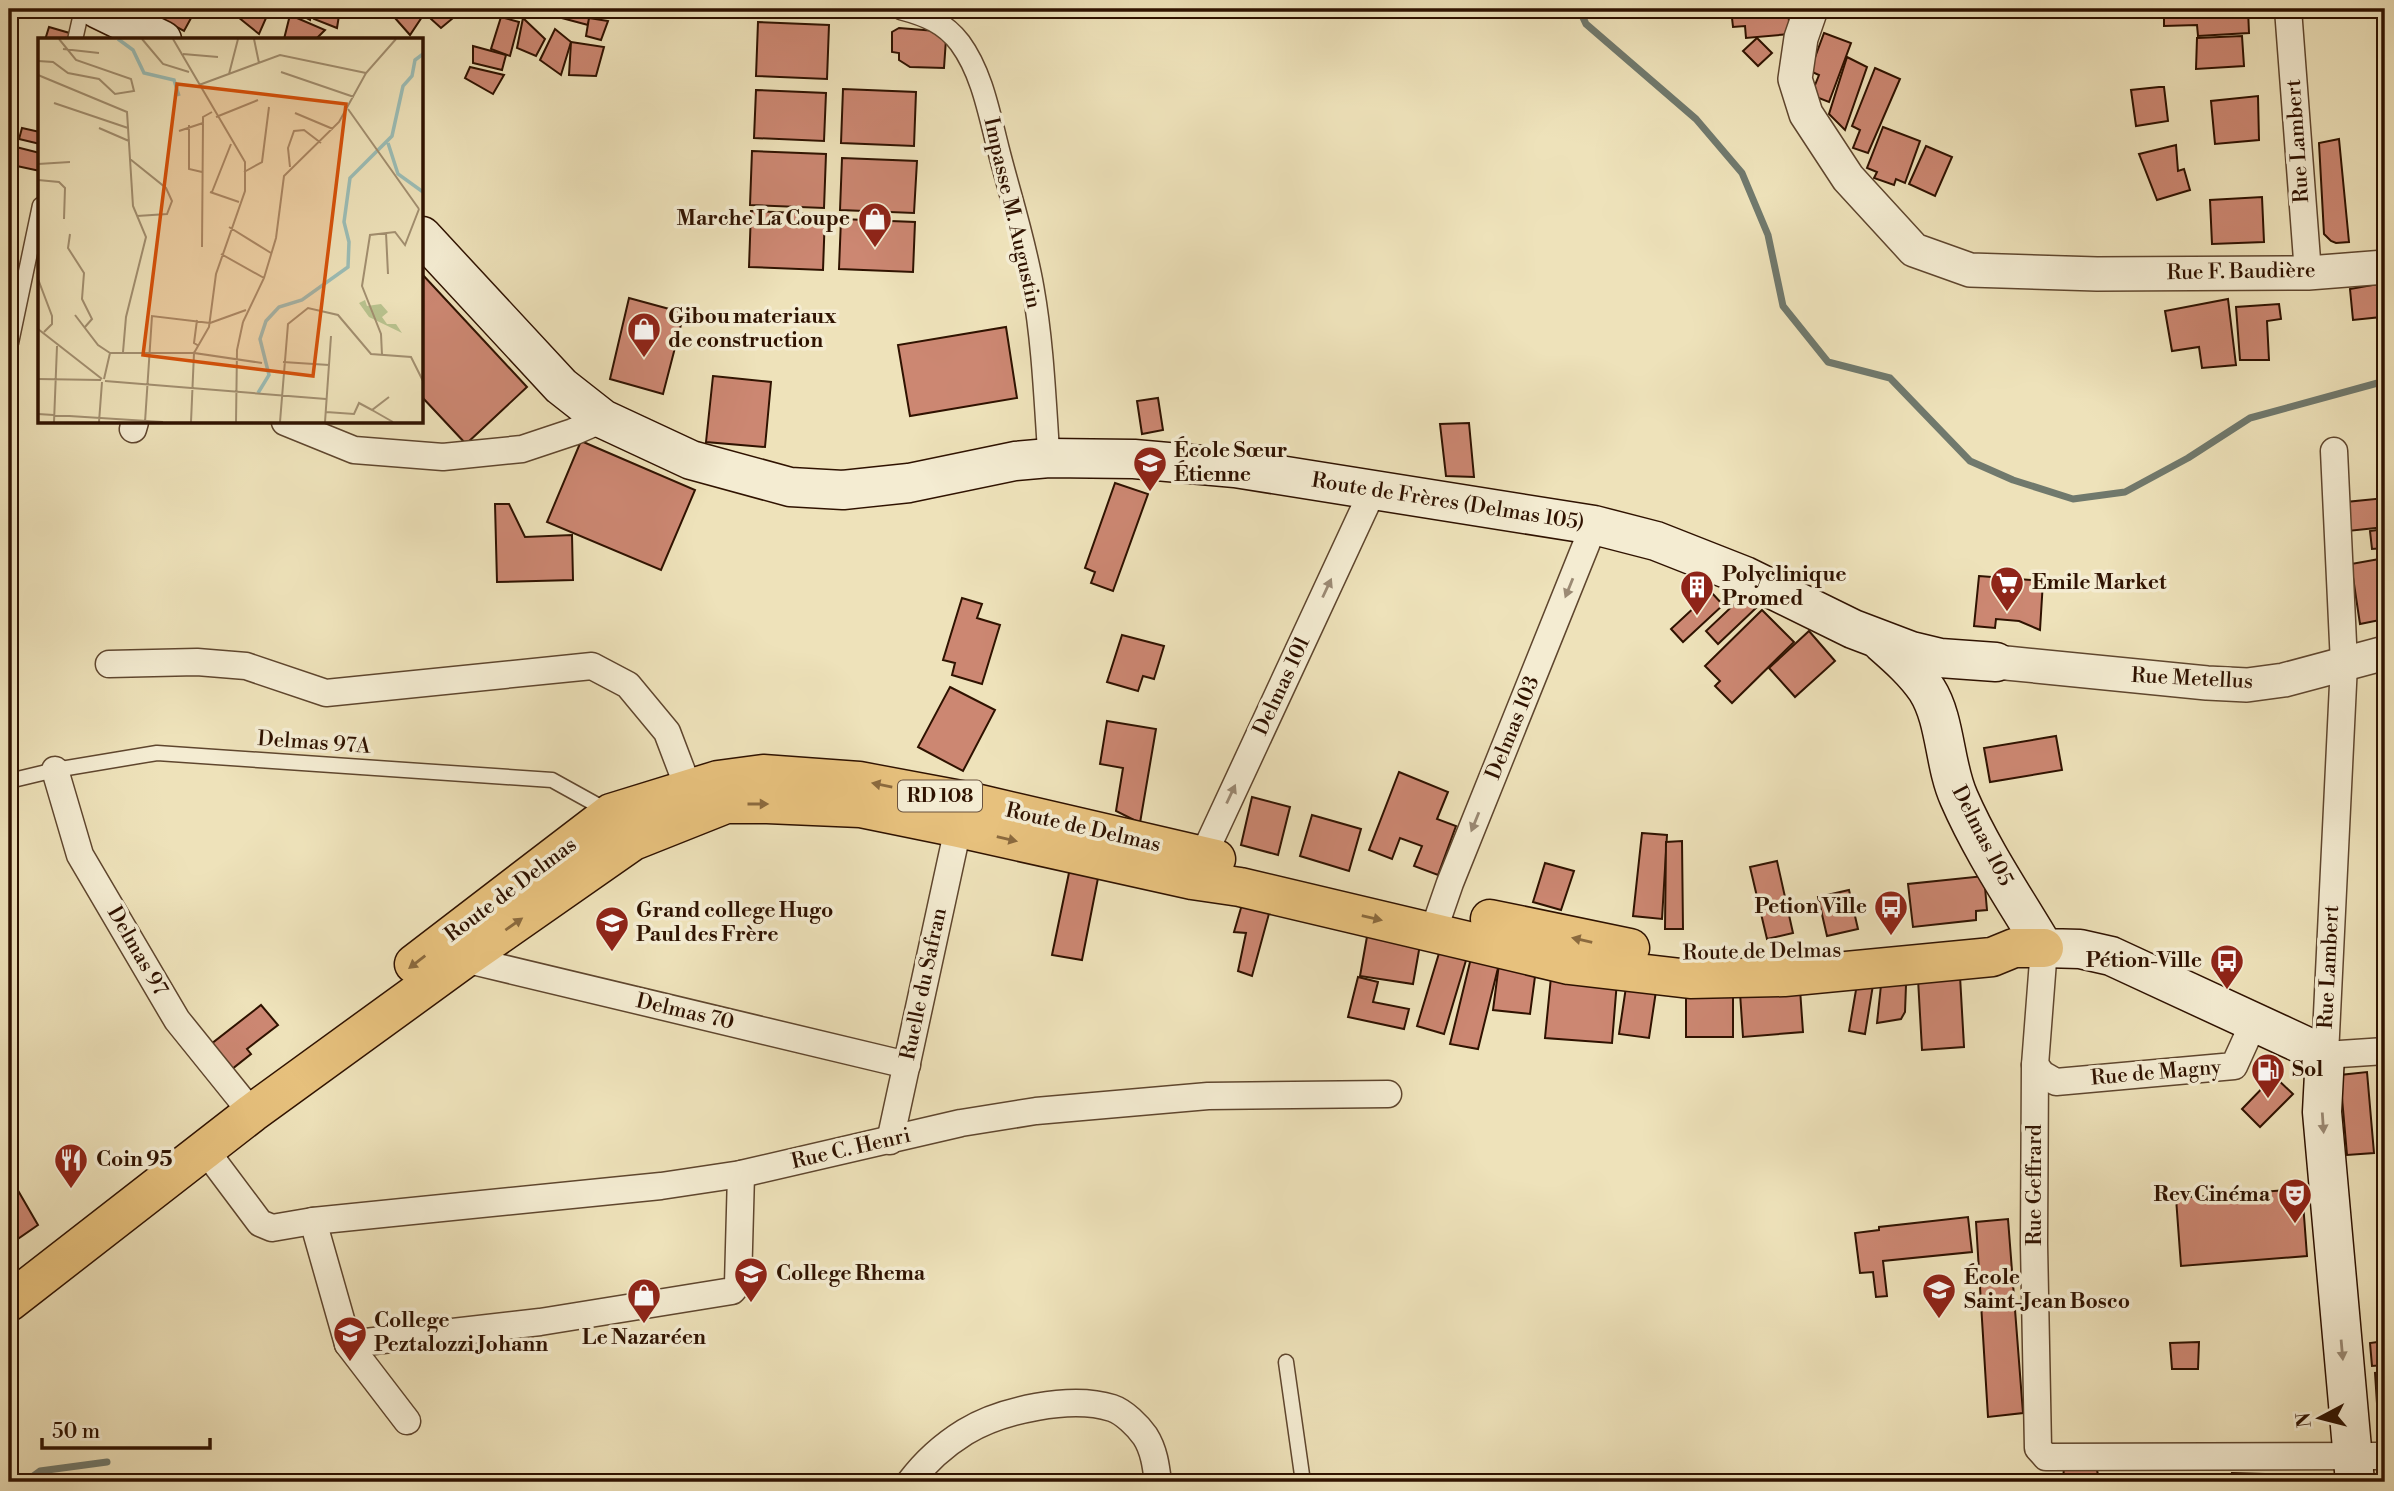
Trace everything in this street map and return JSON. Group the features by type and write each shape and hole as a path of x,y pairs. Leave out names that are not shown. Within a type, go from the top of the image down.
{"main road":[{"path":"98,9 158,38"},
{"name":"Route de Frères (Delmas 105)","path":"424,238 561,386 603,419 691,460 790,487 843,491 909,484 1015,461 1049,458 1134,459 1235,468 1372,492 1594,525 1657,541 1733,571 1911,651 1940,658 1996,662"},
{"name":"Delmas 105","path":"1875,637 1899,658 1928,691 1958,796 2029,948"},
{"path":"1937,717 1950,686 1966,671 1996,662"},
{"name":"Route de Delmas","path":"9,1302 206,1151 245,1104 328,1031 622,827 694,801 718,780 762,774 859,781 971,802 1197,868 1240,887 1437,920 1569,965 1690,979 1784,977 1992,957 2029,948 2080,949 2111,956 2325,1055"},
{"name":"Route de Delmas","path":"694,801 860,808 958,828 1197,868"},
{"name":"Route de Delmas","path":"9,1274 245,1104 464,959 622,827"},
{"name":"Rue Lambert","path":"2325,1055 2322,1112 2364,1465"}],"street":[{"name":"Impasse M. Augustin","path":"902,9 928,16 953,35 973,64 986,102 1020,226 1034,289 1049,458"},
{"name":"Rue F. Baudière","path":"1811,9 1801,38 1795,79 1806,114 1848,178 1914,250 1970,270 2097,274 2308,273 2385,267"},
{"name":"Rue Lambert","path":"2288,9 2308,273"},
{"path":"290,424 354,450 443,457 522,449 603,419"},
{"name":"Rue Lambert","path":"2325,1055 2344,664 2334,451"},
{"name":"Delmas 101","path":"1197,868 1372,492"},
{"name":"Delmas 103","path":"1437,920 1594,525"},
{"name":"Rue Metellus","path":"1996,662 2247,685 2284,680 2385,653"},
{"path":"109,664 197,662 247,666 326,693 592,666 628,685 667,732 694,801"},
{"name":"Delmas 97","path":"55,770 80,855 177,1020 245,1104"},
{"name":"Ruelle du Safran","path":"890,1141 958,828"},
{"name":"Rue Geffrard","path":"2029,948 2035,1065 2034,1244 2038,1448 2046,1457 2364,1465"},
{"name":"Delmas 70","path":"464,959 907,1065"},
{"name":"Rue de Magny","path":"2035,1065 2042,1074 2056,1082 2234,1066 2254,1022"},
{"path":"2325,1055 2385,1051"},
{"name":"Rue C. Henri","path":"206,1151 260,1223 272,1228 313,1221 661,1185 741,1174 961,1123 1036,1111 1208,1096 1388,1094"},
{"path":"348,1343 540,1322 732,1291 738,1284 741,1174"},
{"path":"313,1221 348,1343 407,1421"},
{"path":"910,1482 939,1450 967,1431 1026,1409 1055,1404 1087,1404 1113,1409 1131,1421 1144,1436 1154,1457 1158,1482"}],"lane":[{"path":"75,38 82,9"},
{"path":"11,343 38,215"},
{"name":"Delmas 97A","path":"9,780 157,753 552,780 622,827"},
{"path":"1286,1362 1303,1482"}],"building":[{"path":"143,9 196,9 184,31"},
{"path":"228,9 270,9 259,34"},
{"path":"296,9 311,9 310,20 295,12"},
{"path":"317,9 340,9 337,28 314,19"},
{"path":"387,9 417,9 422,17 410,35"},
{"path":"420,9 442,9 453,18 441,28"},
{"path":"560,9 592,9 588,25 558,17"},
{"path":"1731,9 1788,9 1790,34 1746,38 1745,26 1733,27"},
{"path":"2164,9 2248,9 2249,33 2198,36 2197,25 2164,26"},
{"path":"290,15 325,30 317,38 284,38"},
{"path":"501,17 519,22 510,56 491,49"},
{"path":"523,18 545,39 536,56 517,48"},
{"path":"589,18 608,21 601,40 586,36"},
{"path":"758,22 829,25 827,79 756,76"},
{"path":"49,27 73,34 72,38 46,38"},
{"path":"899,28 936,31 946,39 944,68 910,67 899,60 899,53 892,52 892,32"},
{"path":"555,29 571,42 561,75 540,60"},
{"path":"1824,33 1851,43 1829,102 1811,95 1819,75 1810,71"},
{"path":"2242,36 2244,66 2196,69 2197,38"},
{"path":"1757,38 1772,53 1758,66 1743,51"},
{"path":"571,42 604,47 596,76 569,75"},
{"path":"473,46 506,55 502,70 473,63"},
{"path":"1847,57 1867,67 1845,130 1829,114"},
{"path":"470,67 504,75 493,94 465,78"},
{"path":"1875,68 1900,79 1868,153 1853,148 1860,130 1852,126"},
{"path":"2164,87 2168,121 2136,126 2131,90"},
{"path":"843,89 916,92 914,146 841,143"},
{"path":"756,90 826,93 824,141 754,138"},
{"path":"2258,96 2259,140 2215,144 2211,101"},
{"path":"1883,127 1920,141 1905,183 1896,179 1894,185 1874,178 1877,172 1867,168"},
{"path":"22,128 38,132 38,144 19,139"},
{"path":"2339,139 2349,242 2336,243 2324,234 2319,143"},
{"path":"2176,145 2178,171 2184,169 2190,190 2157,200 2139,154"},
{"path":"1926,146 1952,157 1935,196 1909,184"},
{"path":"16,147 38,152 38,171 12,165"},
{"path":"752,151 826,154 824,208 750,205"},
{"path":"842,158 917,161 914,213 840,210"},
{"path":"2262,197 2264,242 2212,244 2210,200"},
{"path":"751,211 825,214 823,270 749,267"},
{"path":"841,219 915,222 913,272 839,269"},
{"path":"424,276 527,387 466,444 424,399"},
{"path":"2378,284 2381,317 2353,320 2350,289"},
{"name":"Gibou materiaux de construction","path":"629,298 684,313 663,394 610,379"},
{"path":"2228,299 2236,365 2202,368 2199,347 2172,351 2165,311"},
{"path":"2279,304 2281,319 2267,321 2269,360 2240,360 2236,307"},
{"path":"1006,327 1017,398 910,416 898,345"},
{"path":"713,376 771,382 765,447 706,442"},
{"path":"1158,398 1163,430 1142,434 1137,401"},
{"path":"1469,423 1474,477 1446,476 1440,424"},
{"path":"581,441 695,490 661,570 547,522"},
{"path":"1115,483 1148,494 1113,591 1091,583 1095,572 1085,568"},
{"path":"2385,498 2385,527 2348,531 2346,502"},
{"path":"495,504 509,504 525,537 572,535 573,580 497,582"},
{"path":"2385,529 2385,548 2372,549 2370,531"},
{"path":"2385,558 2385,619 2360,624 2351,564"},
{"path":"1979,576 2043,581 2040,630 2019,621 1996,619 1995,628 1974,626"},
{"name":"Polyclinique Promed","path":"1711,592 1723,605 1683,642 1671,629"},
{"path":"1743,596 1756,608 1718,644 1706,631"},
{"path":"962,598 982,604 977,618 1000,625 982,684 952,675 955,663 943,660"},
{"path":"1762,610 1794,642 1732,703 1715,686 1720,681 1705,666"},
{"path":"1809,631 1835,661 1795,697 1769,668"},
{"path":"1122,635 1164,646 1154,679 1143,676 1138,691 1107,682"},
{"path":"950,687 995,710 963,771 918,747"},
{"path":"1107,721 1156,729 1140,823 1116,811 1123,768 1100,764"},
{"path":"2056,736 2062,770 1990,782 1984,748"},
{"path":"1399,772 1448,792 1437,819 1456,826 1438,875 1414,866 1422,846 1400,838 1392,859 1369,850"},
{"path":"1252,797 1290,807 1278,855 1241,845"},
{"path":"1312,815 1361,829 1349,871 1300,856"},
{"path":"1642,833 1667,835 1662,919 1633,916"},
{"path":"1682,841 1683,929 1665,929 1666,842"},
{"path":"1777,861 1793,933 1767,939 1750,867"},
{"path":"1545,863 1574,871 1561,910 1533,902"},
{"path":"1070,868 1099,873 1082,960 1052,955"},
{"path":"1984,876 1987,910 1976,911 1976,920 1913,927 1908,884"},
{"path":"1849,890 1858,929 1827,936 1818,897"},
{"path":"1243,901 1270,910 1252,976 1238,971 1246,933 1234,932"},
{"path":"1368,931 1421,939 1413,984 1360,976"},
{"path":"1440,950 1467,957 1444,1034 1417,1026"},
{"path":"1471,958 1499,964 1478,1049 1450,1044"},
{"path":"1499,964 1536,969 1530,1014 1493,1010"},
{"path":"1960,976 1964,1047 1922,1050 1918,979"},
{"path":"1358,977 1378,982 1373,1002 1409,1009 1404,1029 1348,1017"},
{"path":"1551,977 1617,981 1612,1043 1545,1038"},
{"path":"1857,984 1873,985 1865,1034 1849,1031"},
{"path":"1881,985 1906,985 1905,1012 1901,1019 1877,1023"},
{"path":"1626,987 1656,991 1649,1038 1619,1034"},
{"path":"1800,989 1803,1032 1743,1037 1740,993"},
{"path":"1686,997 1733,997 1733,1037 1686,1037"},
{"path":"261,1005 278,1025 247,1049 251,1054 227,1073 206,1048"},
{"path":"2367,1072 2374,1153 2347,1155 2340,1075"},
{"path":"2274,1076 2293,1094 2260,1127 2242,1109"},
{"path":"9,1175 38,1225 9,1245"},
{"path":"2302,1189 2307,1256 2181,1266 2176,1198"},
{"path":"1968,1217 1972,1252 1883,1261 1887,1296 1876,1297 1873,1272 1860,1273 1855,1233 1879,1230 1879,1227"},
{"path":"2008,1219 2023,1413 1988,1417 1976,1222"},
{"path":"2385,1341 2385,1365 2372,1366 2370,1343"},
{"path":"2199,1342 2198,1369 2172,1369 2170,1343"},
{"path":"2385,1372 2385,1434 2379,1434 2375,1373"},
{"path":"2064,1466 2097,1470 2098,1475 2127,1479 2127,1482 2063,1482"},
{"path":"2232,1473 2312,1479 2311,1482 2232,1482"}],"waterway":[{"path":"1579,9 1586,24 1696,119 1742,173 1768,235 1783,306 1828,362 1890,378 1970,461 2013,480 2073,499 2125,492 2188,458 2250,418 2385,381"},
{"path":"25,1482 40,1471 107,1462"}],"place":[{"name":"Marche La Coupe","path":"875,249"},
{"name":"Gibou materiaux de construction","path":"644,359"},
{"name":"École Sœur Étienne","path":"1150,493"},
{"name":"Emile Market","path":"2007,613"},
{"name":"Polyclinique Promed","path":"1697,617"},
{"name":"Petion Ville","path":"1891,937"},
{"name":"Grand college Hugo Paul des Frère","path":"612,953"},
{"name":"Pétion-Ville","path":"2227,991"},
{"name":"Sol","path":"2268,1100"},
{"name":"Coin 95","path":"71,1190"},
{"name":"Rev Cinéma","path":"2295,1225"},
{"name":"College Rhema","path":"751,1304"},
{"name":"École Saint-Jean Bosco","path":"1939,1320"},
{"name":"Le Nazaréen","path":"644,1325"},
{"name":"College Peztalozzi Johann","path":"350,1363"}]}
